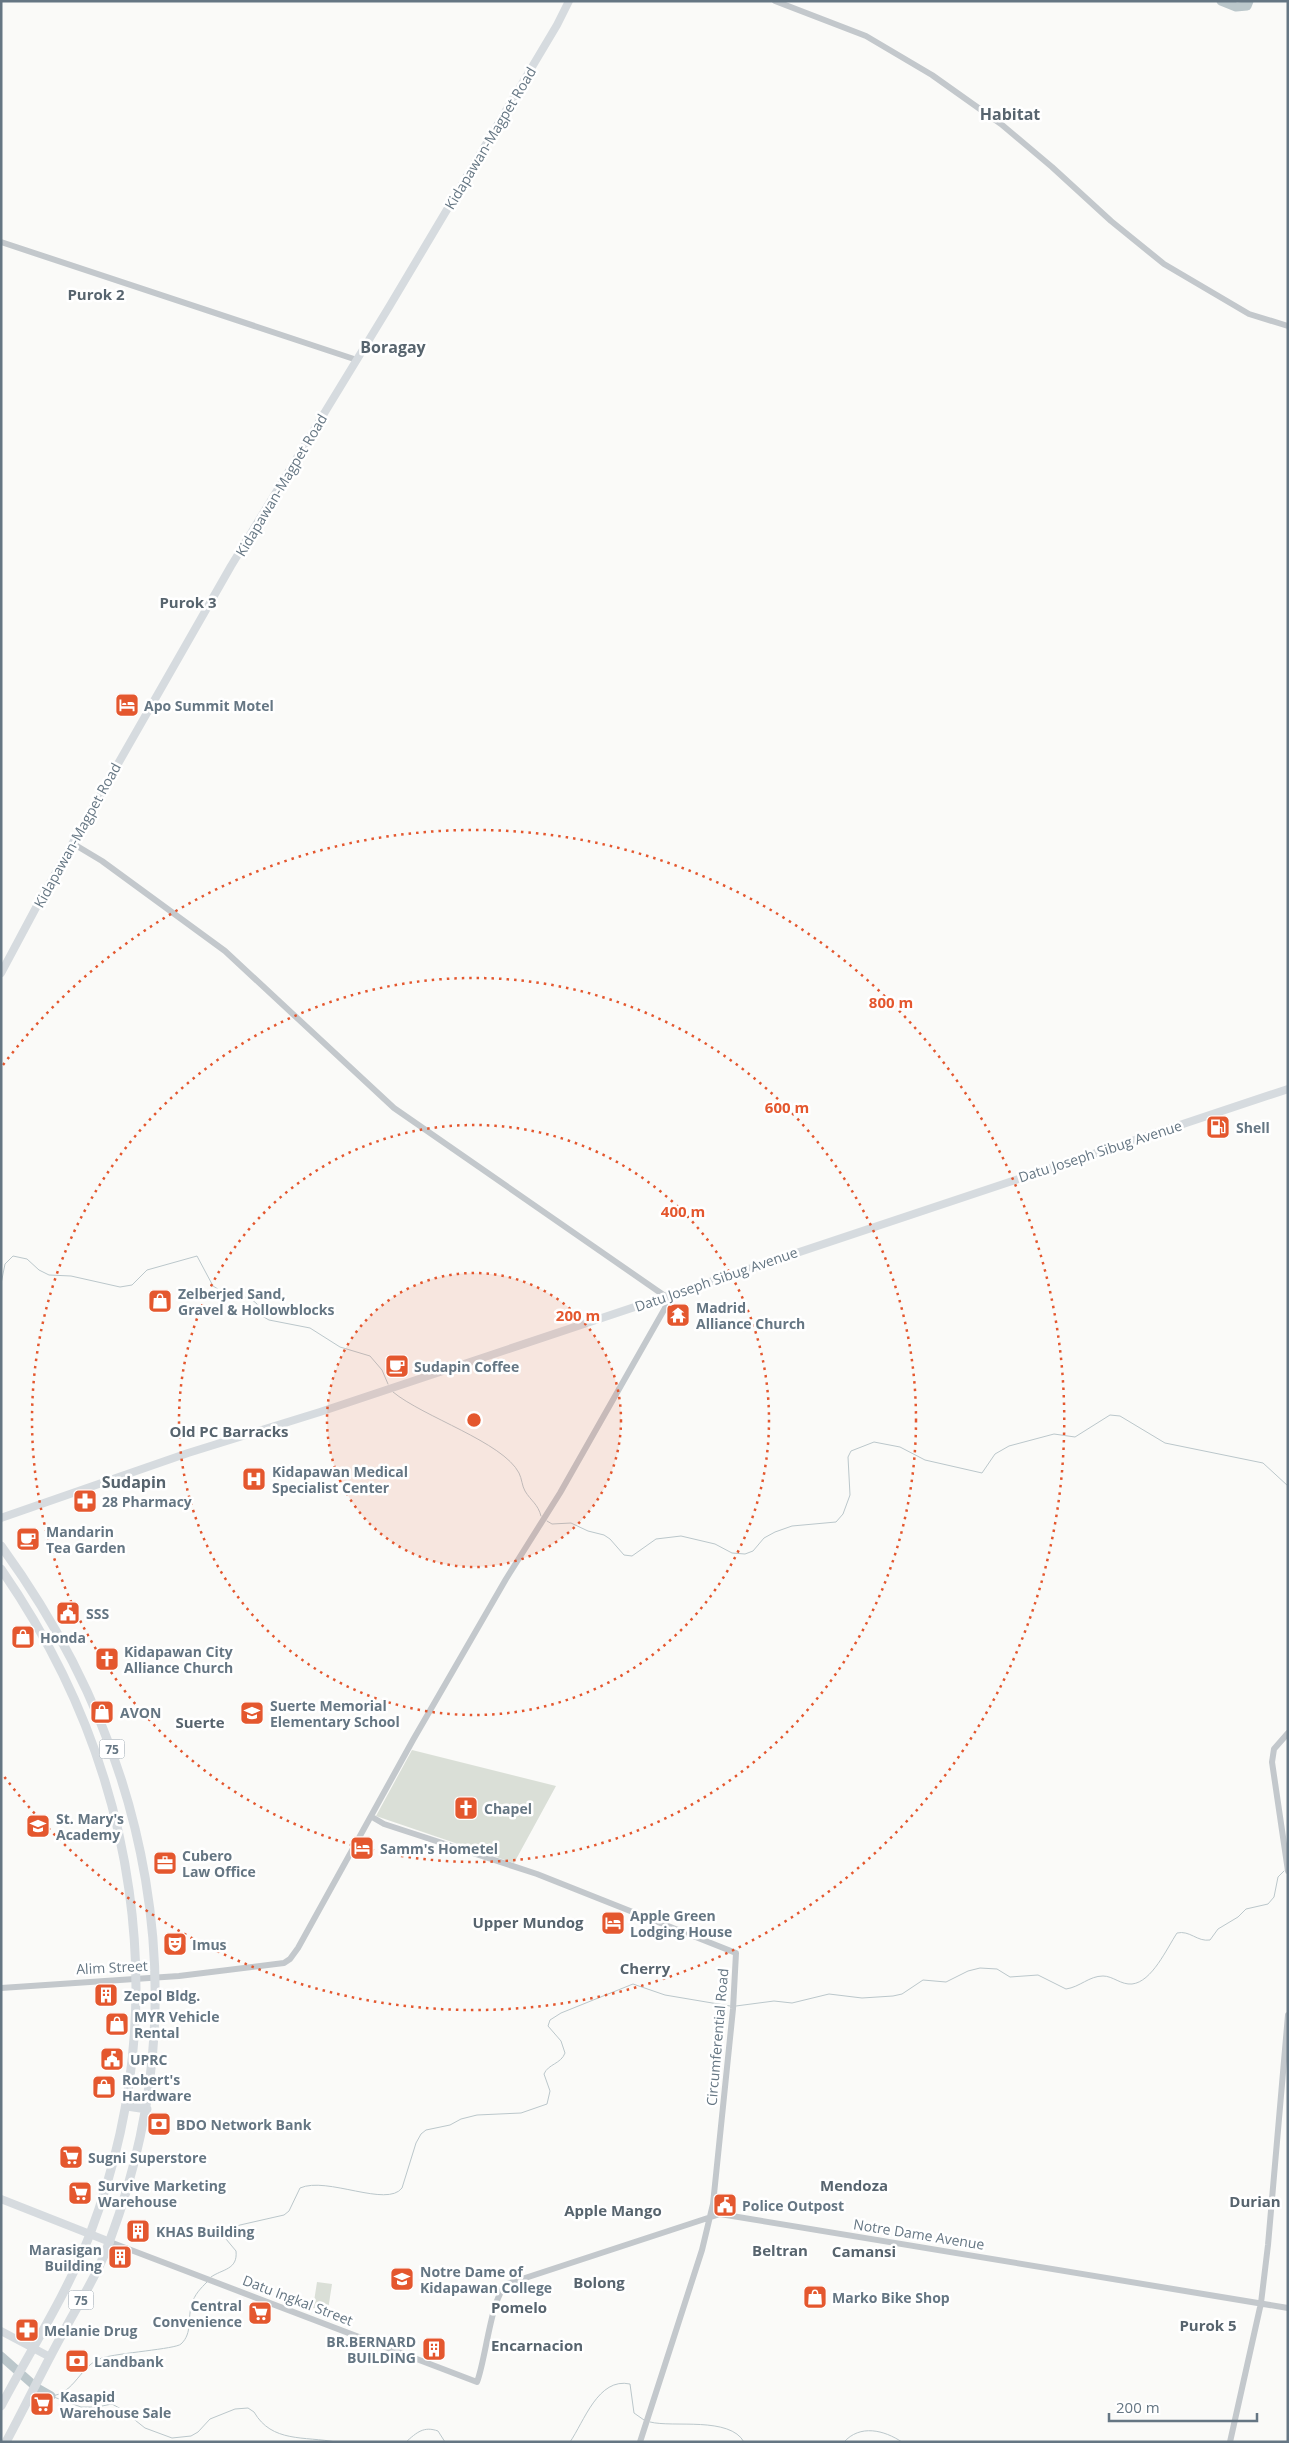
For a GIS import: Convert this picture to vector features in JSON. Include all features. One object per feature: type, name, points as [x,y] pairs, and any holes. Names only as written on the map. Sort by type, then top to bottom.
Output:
[{"type":"highway","name":"75","points":[[1,1546],[62,1637],[89,1693],[124,1784],[140,1846],[150,1911],[154,1977],[152,2061],[146,2109],[133,2167],[110,2242],[6,2442]]},
{"type":"highway","name":"75","points":[[1,1569],[48,1643],[96,1754],[117,1824],[127,1867],[133,1914],[136,1978],[126,2106],[113,2161],[90,2234],[71,2274],[1,2406]]},
{"type":"highway","points":[[126,2106],[146,2109]]},
{"type":"main road","name":"Kidapawan-Magpet Road","points":[[1,973],[72,844],[231,566],[357,360],[547,42],[569,1]]},
{"type":"main road","name":"Datu Joseph Sibug Avenue","points":[[1,1518],[188,1453],[312,1415],[1288,1089]]},
{"type":"main road","points":[[1,2199],[110,2242]]},
{"type":"main road","points":[[1,2331],[50,2357]]},
{"type":"street","points":[[775,1],[866,36],[932,75],[1001,124],[1140,246],[1164,264],[1248,314],[1288,326]]},
{"type":"street","points":[[1,242],[357,360]]},
{"type":"street","points":[[72,844],[102,861],[225,951],[394,1108],[669,1295],[560,1493],[506,1580],[413,1740],[372,1817]]},
{"type":"street","points":[[1288,1733],[1274,1749],[1272,1762],[1288,1871]]},
{"type":"street","name":"Alim Street","points":[[1,1988],[218,1972],[284,1963],[290,1959],[298,1948],[372,1817]]},
{"type":"street","name":"Circumferential Road","points":[[372,1817],[384,1824],[558,1882],[736,1953],[720,2151],[711,2216],[656,2398],[640,2442]]},
{"type":"street","points":[[1230,2442],[1261,2303],[1269,2237],[1288,2015]]},
{"type":"street","name":"Notre Dame Avenue","points":[[477,2382],[484,2360],[498,2294],[507,2284],[711,2216],[726,2215],[795,2228],[1288,2308]]},
{"type":"street","name":"Datu Ingkal Street","points":[[110,2242],[477,2382]]},
{"type":"shaded area","points":[[412,1750],[556,1786],[514,1863],[376,1816]]},
{"type":"shaded area","points":[[317,2282],[332,2284],[328,2310],[313,2308]]},
{"type":"waterway","points":[[1221,1],[1236,7],[1247,6],[1249,1]]},
{"type":"waterway","points":[[1,1284],[5,1264],[13,1256],[27,1259],[39,1270],[49,1275],[71,1276],[120,1287],[132,1285],[147,1270],[197,1256],[213,1286],[226,1294],[250,1298],[257,1304],[262,1316],[269,1320],[310,1328],[340,1347],[370,1356],[382,1370],[388,1384]]},
{"type":"waterway","points":[[393,1392],[423,1411],[480,1440],[497,1451],[519,1473],[525,1491],[536,1505],[541,1516]]},
{"type":"waterway","points":[[547,1521],[552,1524],[571,1523],[588,1531],[604,1535],[624,1555],[632,1556],[656,1539],[681,1536],[715,1544],[732,1553],[745,1554],[753,1551],[764,1538],[792,1526],[836,1522],[843,1514],[850,1495],[848,1457],[851,1451],[874,1442],[900,1447],[925,1460],[982,1473],[995,1454],[1009,1446],[1054,1434],[1075,1437],[1110,1415],[1120,1416],[1165,1443],[1263,1463],[1288,1486]]},
{"type":"waterway","points":[[736,2006],[774,2001],[792,2003],[829,1994],[862,1998],[893,1996],[902,1994],[923,1980],[946,1982],[968,1971],[980,1968],[997,1969],[1010,1977],[1038,1975],[1066,1989],[1098,1976],[1110,1977],[1132,1984],[1139,1982],[1152,1971],[1177,1933],[1186,1933],[1201,1939],[1210,1940],[1218,1929],[1238,1917],[1246,1909],[1268,1904],[1274,1897],[1278,1877],[1284,1871]]},
{"type":"waterway","points":[[211,2277],[232,2265],[236,2257],[236,2251],[226,2239],[229,2230],[240,2225],[284,2215],[289,2211],[300,2188],[312,2185],[370,2194],[384,2195],[394,2193],[402,2188],[416,2143],[421,2134],[426,2130],[450,2125],[461,2119],[477,2115],[521,2113],[547,2104],[550,2091],[544,2074],[548,2068],[561,2060],[565,2053],[561,2041],[548,2026],[550,2020],[561,2013],[633,1984],[665,1995],[730,2006]]},
{"type":"waterway","points":[[51,2396],[66,2390],[88,2367],[102,2358],[169,2348],[181,2344],[187,2335],[193,2301],[207,2282]]},
{"type":"waterway","points":[[1,2356],[37,2388],[51,2396]]},
{"type":"waterway","points":[[570,2442],[593,2403],[609,2387],[619,2384],[630,2384],[634,2413],[644,2420]]},
{"type":"waterway","points":[[51,2396],[81,2407],[97,2407],[112,2404],[145,2428],[172,2438],[191,2436],[198,2432],[210,2419],[235,2409],[248,2408],[254,2412],[261,2422],[279,2434],[336,2442]]},
{"type":"waterway","points":[[650,2422],[714,2426],[737,2434],[744,2442]]},
{"type":"waterway","points":[[406,2442],[417,2433],[429,2429],[438,2431],[445,2442]]},
{"type":"waterway","points":[[844,2442],[850,2436],[865,2431],[888,2434],[902,2442]]},
{"type":"place","name":"Apo Summit Motel","points":[[127,705]]},
{"type":"place","name":"Shell","points":[[1218,1127]]},
{"type":"place","name":"Zelberjed Sand, Gravel & Hollowblocks","points":[[160,1301]]},
{"type":"place","name":"Madrid Alliance Church","points":[[678,1315]]},
{"type":"place","name":"Sudapin Coffee","points":[[397,1366]]},
{"type":"place","name":"Kidapawan Medical Specialist Center","points":[[254,1479]]},
{"type":"place","name":"28 Pharmacy","points":[[85,1501]]},
{"type":"place","name":"Mandarin Tea Garden","points":[[28,1539]]},
{"type":"place","name":"SSS","points":[[68,1613]]},
{"type":"place","name":"Honda","points":[[23,1637]]},
{"type":"place","name":"Kidapawan City Alliance Church","points":[[107,1659]]},
{"type":"place","name":"AVON","points":[[102,1712]]},
{"type":"place","name":"Suerte Memorial Elementary School","points":[[252,1713]]},
{"type":"place","name":"Chapel","points":[[466,1808]]},
{"type":"place","name":"St. Mary's Academy","points":[[38,1826]]},
{"type":"place","name":"Samm's Hometel","points":[[362,1848]]},
{"type":"place","name":"Cubero Law Office","points":[[165,1863]]},
{"type":"place","name":"Apple Green Lodging House","points":[[613,1923]]},
{"type":"place","name":"Imus","points":[[175,1944]]},
{"type":"place","name":"Zepol Bldg.","points":[[106,1995]]},
{"type":"place","name":"MYR Vehicle Rental","points":[[117,2024]]},
{"type":"place","name":"UPRC","points":[[112,2059]]},
{"type":"place","name":"Robert's Hardware","points":[[104,2087]]},
{"type":"place","name":"BDO Network Bank","points":[[159,2124]]},
{"type":"place","name":"Sugni Superstore","points":[[71,2157]]},
{"type":"place","name":"Survive Marketing Warehouse","points":[[80,2193]]},
{"type":"place","name":"Police Outpost","points":[[725,2205]]},
{"type":"place","name":"KHAS Building","points":[[138,2231]]},
{"type":"place","name":"Marasigan Building","points":[[120,2257]]},
{"type":"place","name":"Notre Dame of Kidapawan College","points":[[402,2279]]},
{"type":"place","name":"Marko Bike Shop","points":[[815,2297]]},
{"type":"place","name":"Central Convenience","points":[[260,2313]]},
{"type":"place","name":"Melanie Drug","points":[[27,2330]]},
{"type":"place","name":"BR.BERNARD BUILDING","points":[[434,2349]]},
{"type":"place","name":"Landbank","points":[[77,2361]]},
{"type":"place","name":"Kasapid Warehouse Sale","points":[[42,2404]]},
{"type":"district","name":"Habitat","points":[[1010,114]]},
{"type":"district","name":"Purok 2","points":[[96,294]]},
{"type":"district","name":"Boragay","points":[[393,347]]},
{"type":"district","name":"Purok 3","points":[[188,602]]},
{"type":"district","name":"Old PC Barracks","points":[[229,1431]]},
{"type":"district","name":"Sudapin","points":[[134,1482]]},
{"type":"district","name":"Suerte","points":[[200,1722]]},
{"type":"district","name":"Upper Mundog","points":[[528,1922]]},
{"type":"district","name":"Cherry","points":[[645,1968]]},
{"type":"district","name":"Mendoza","points":[[854,2185]]},
{"type":"district","name":"Durian","points":[[1255,2201]]},
{"type":"district","name":"Apple Mango","points":[[613,2210]]},
{"type":"district","name":"Beltran","points":[[780,2250]]},
{"type":"district","name":"Camansi","points":[[864,2251]]},
{"type":"district","name":"Bolong","points":[[599,2282]]},
{"type":"district","name":"Pomelo","points":[[519,2307]]},
{"type":"district","name":"Purok 5","points":[[1208,2325]]},
{"type":"district","name":"Encarnacion","points":[[537,2345]]}]
